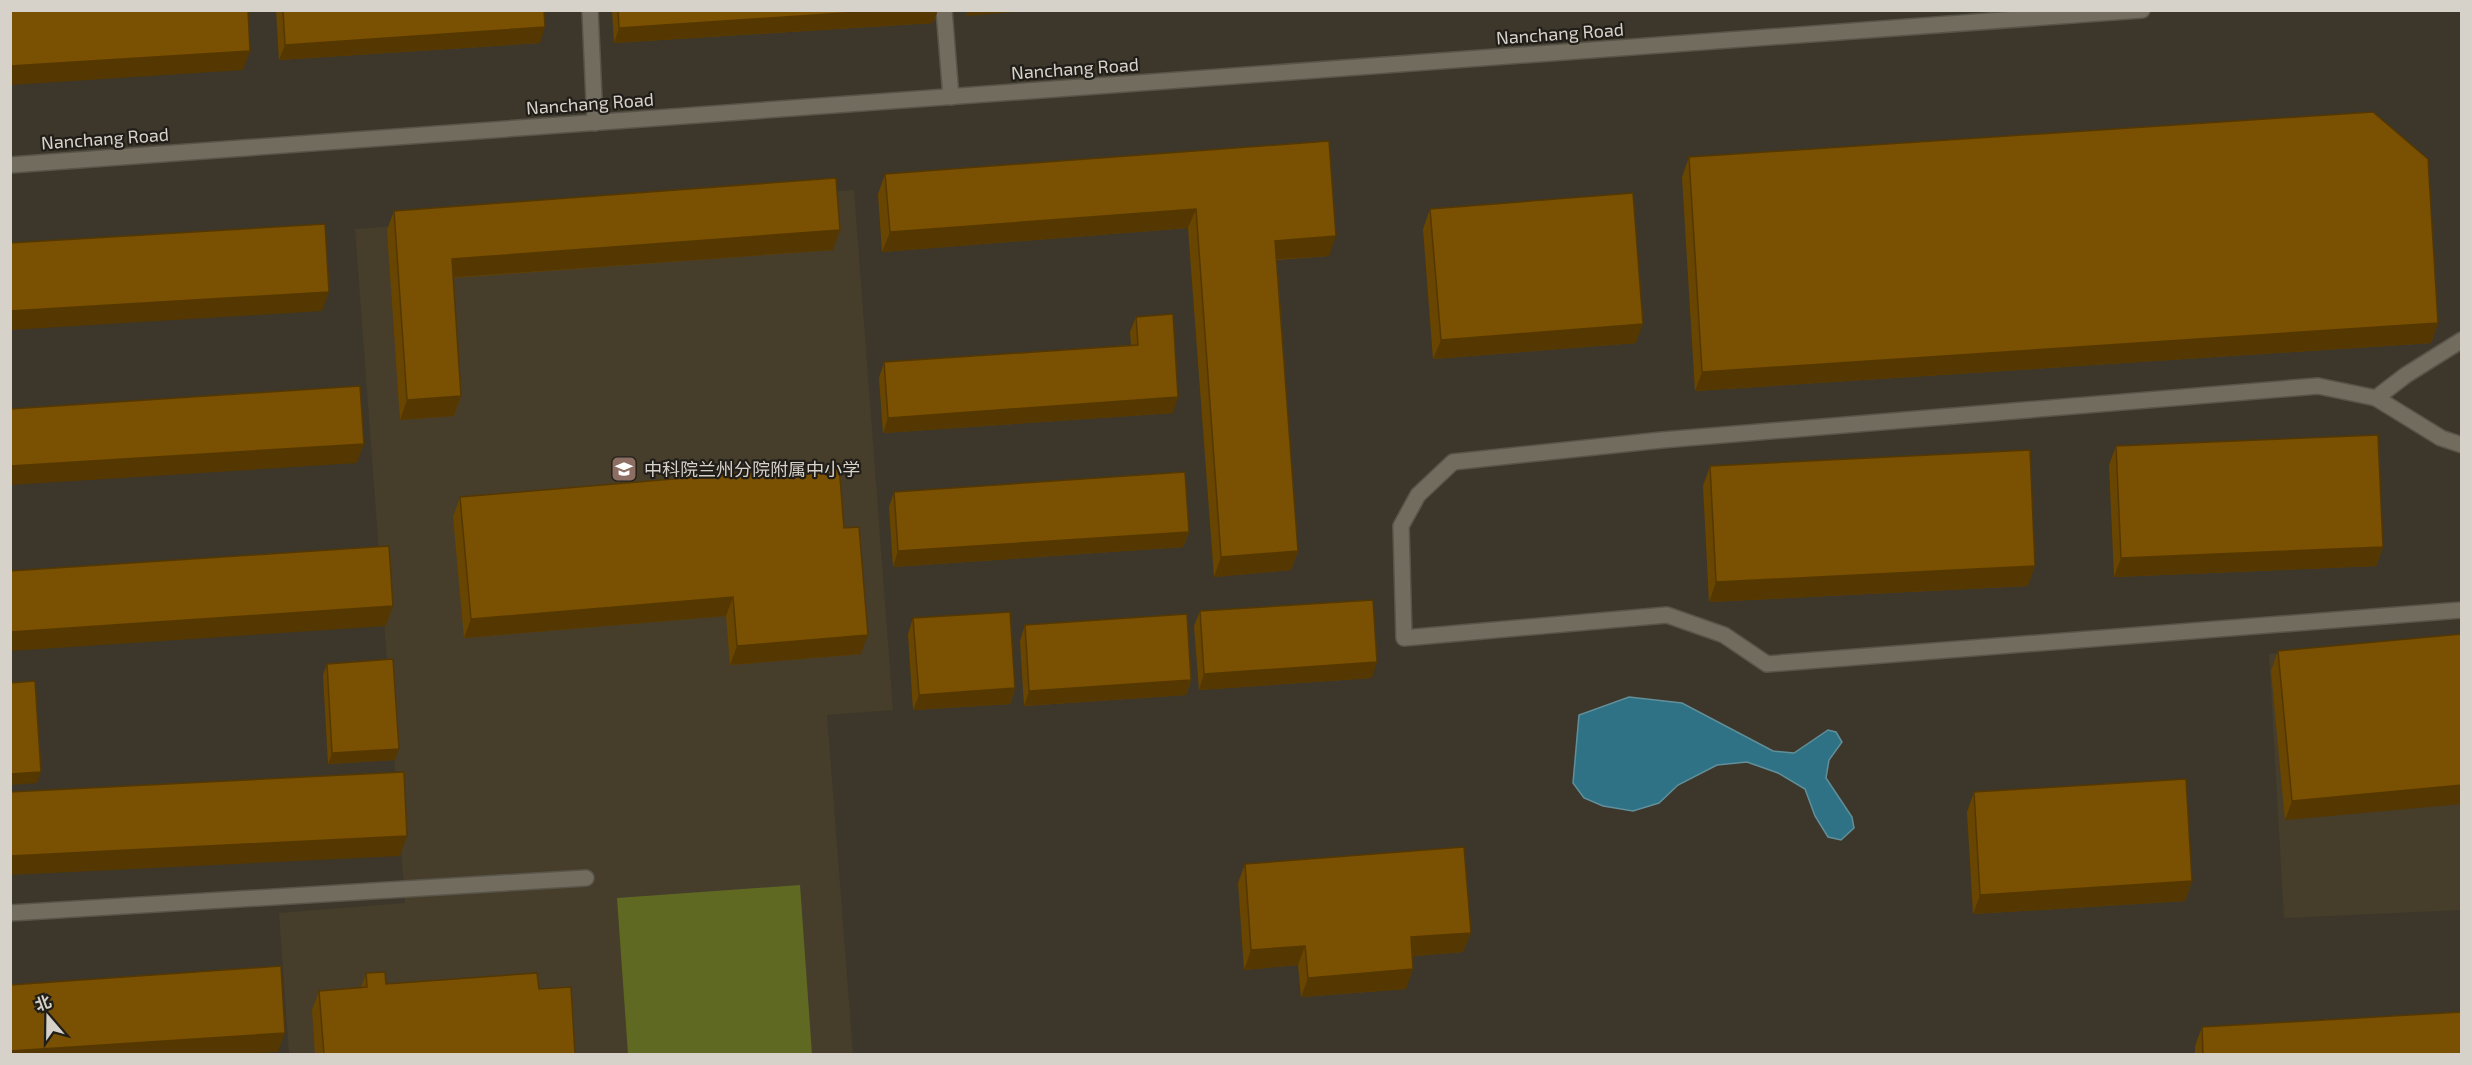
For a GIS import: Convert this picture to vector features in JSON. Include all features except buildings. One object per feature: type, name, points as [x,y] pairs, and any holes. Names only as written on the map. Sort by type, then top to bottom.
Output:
[{"type":"main road","points":[[590,10],[595,123]]},
{"type":"main road","points":[[944,10],[951,97]]},
{"type":"main road","name":"Nanchang Road","points":[[10,165],[2142,10]]},
{"type":"main road","points":[[2376,398],[2406,375],[2462,340]]},
{"type":"main road","points":[[2462,445],[2441,438],[2376,398],[2318,386],[1674,439],[1453,462],[1418,495],[1401,526],[1404,638],[1667,615],[1724,635],[1767,664],[2462,610]]},
{"type":"main road","points":[[10,913],[586,878]]},
{"type":"shaded area","name":"中科院兰州分院附属中小学","points":[[854,190],[893,710],[827,715],[853,1054],[289,1054],[279,913],[405,903],[355,229]]},
{"type":"shaded area","points":[[2461,635],[2461,910],[2284,918],[2269,654]]},
{"type":"green space","points":[[800,885],[812,1054],[628,1054],[617,898]]},
{"type":"water","points":[[1629,697],[1682,703],[1773,751],[1794,753],[1828,730],[1836,732],[1842,742],[1829,760],[1826,778],[1852,817],[1854,828],[1841,840],[1828,837],[1815,816],[1805,789],[1778,773],[1747,762],[1717,765],[1678,785],[1659,803],[1633,811],[1603,806],[1584,798],[1573,783],[1579,715]]},
{"type":"place","name":"中科院兰州分院附属中小学","points":[[624,469]]}]
